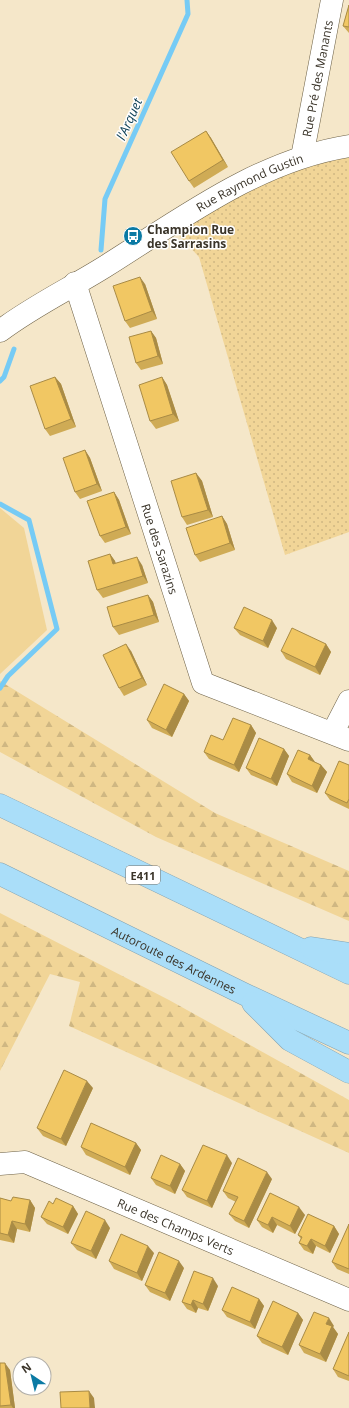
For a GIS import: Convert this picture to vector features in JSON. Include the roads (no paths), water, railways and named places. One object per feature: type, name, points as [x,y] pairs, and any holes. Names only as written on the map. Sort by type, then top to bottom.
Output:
[{"type":"highway","name":"E411","points":[[0,805],[349,974]]},
{"type":"highway","name":"Autoroute des Ardennes","points":[[0,874],[244,994],[349,1043]]},
{"type":"highway","points":[[287,944],[349,954]]},
{"type":"highway","points":[[244,994],[290,1040],[349,1072]]},
{"type":"street","name":"Rue Pré des Manants","points":[[302,158],[332,0]]},
{"type":"street","name":"Rue Raymond Gustin","points":[[0,331],[75,283],[226,193],[264,173],[302,158],[349,146]]},
{"type":"street","name":"Rue des Sarazins","points":[[75,283],[203,683],[341,736],[349,700]]},
{"type":"street","name":"Rue des Champs Verts","points":[[0,1164],[25,1162],[349,1300]]},
{"type":"waterway","name":"l'Arquet","points":[[101,250],[105,199],[188,14],[187,0]]},
{"type":"waterway","points":[[0,381],[4,377],[14,349]]},
{"type":"waterway","points":[[0,504],[29,520],[57,629],[8,676],[0,688]]},
{"type":"place","name":"Champion Rue des Sarrasins","points":[[133,236]]}]
